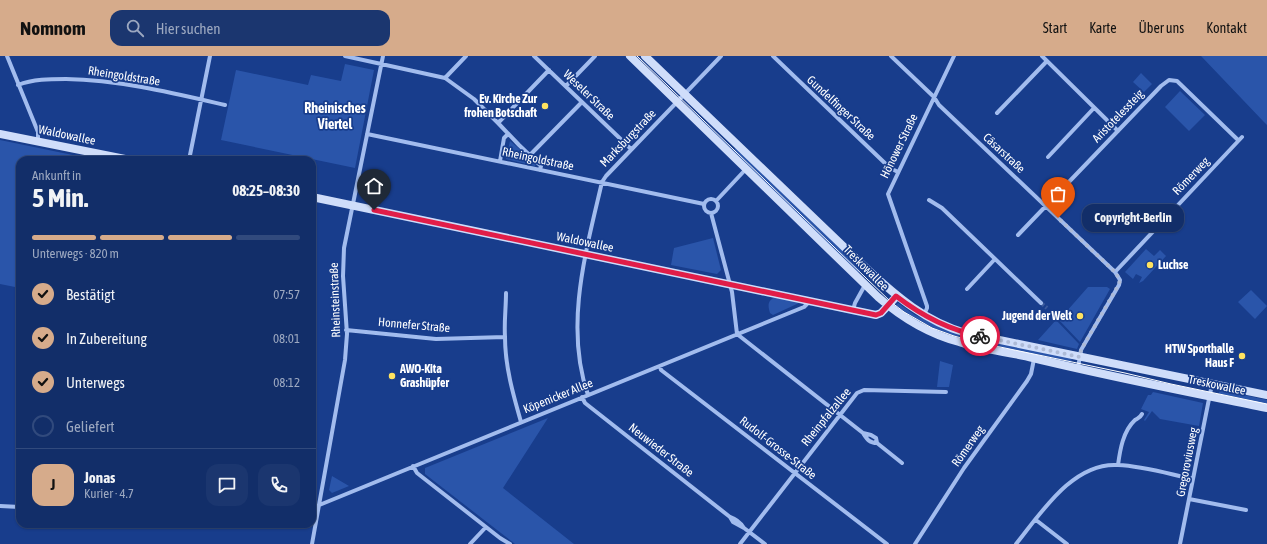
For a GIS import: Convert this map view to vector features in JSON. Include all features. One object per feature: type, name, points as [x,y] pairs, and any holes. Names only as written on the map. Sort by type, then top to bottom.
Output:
[{"type":"main road","name":"Treskowallee","points":[[630,56],[888,306],[922,327],[946,338],[975,346],[1267,408]]},
{"type":"main road","name":"Treskowallee","points":[[645,56],[896,296],[924,315],[945,326],[962,332],[1267,395]]},
{"type":"main road","name":"Waldowallee","points":[[0,134],[111,156]]},
{"type":"main road","name":"Waldowallee","points":[[316,199],[876,315],[881,313],[896,296]]},
{"type":"street","points":[[7,56],[38,132],[38,141]]},
{"type":"street","points":[[190,156],[210,56]]},
{"type":"street","points":[[345,56],[445,78],[474,99],[498,122],[508,134],[541,166],[540,170]]},
{"type":"street","name":"Rheinsteinstraße","points":[[316,522],[343,374],[346,330],[343,276],[344,248],[383,56]]},
{"type":"street","points":[[445,78],[466,56]]},
{"type":"street","name":"Weseler Straße","points":[[534,56],[631,149]]},
{"type":"street","points":[[566,86],[595,56]]},
{"type":"street","name":"Marksburgstraße","points":[[588,395],[579,358],[577,325],[579,292],[602,182],[631,149],[721,56]]},
{"type":"street","name":"Gundelfinger Straße","points":[[773,56],[890,168],[898,172]]},
{"type":"street","name":"Cäsarstraße","points":[[891,56],[934,97],[939,105],[1115,272]]},
{"type":"street","name":"Hönower Straße","points":[[924,315],[928,308],[888,196],[895,178],[954,56]]},
{"type":"street","points":[[1042,56],[1118,131]]},
{"type":"street","points":[[997,113],[1047,61]]},
{"type":"street","points":[[498,122],[549,70]]},
{"type":"street","name":"Rheingoldstraße","points":[[18,85],[52,79],[90,80],[128,85],[225,105]]},
{"type":"street","name":"Aristotelessteig","points":[[1018,235],[1165,82],[1169,80],[1177,81],[1240,139]]},
{"type":"street","points":[[530,155],[582,102]]},
{"type":"street","points":[[1048,156],[1094,108]]},
{"type":"street","name":"Rheingoldstraße","points":[[367,134],[704,204]]},
{"type":"street","points":[[500,161],[504,138],[508,134]]},
{"type":"street","name":"Römerweg","points":[[1115,272],[1240,139]]},
{"type":"street","points":[[716,201],[746,168]]},
{"type":"street","points":[[712,213],[705,210],[704,204],[708,199],[713,199],[716,201]]},
{"type":"street","points":[[929,200],[942,208],[1041,303]]},
{"type":"street","points":[[712,213],[718,208],[716,201]]},
{"type":"street","points":[[712,213],[732,292],[737,334],[863,433],[871,434],[876,438],[877,443],[902,463]]},
{"type":"street","points":[[967,289],[996,260]]},
{"type":"street","points":[[1078,369],[1084,346],[1119,284],[1120,280],[1115,272]]},
{"type":"street","points":[[853,310],[855,303],[866,284]]},
{"type":"street","points":[[506,293],[504,337],[510,382],[521,422]]},
{"type":"street","name":"Köpenicker Allee","points":[[316,506],[805,306],[808,300]]},
{"type":"street","name":"Honnefer Straße","points":[[346,330],[436,339],[504,337]]},
{"type":"street","name":"Römerweg","points":[[915,544],[966,466],[1027,381],[1031,374],[1034,359]]},
{"type":"street","name":"Rudolf-Grosse-Straße","points":[[660,366],[661,370],[887,544]]},
{"type":"street","name":"Gregoroviusweg","points":[[1180,544],[1212,384]]},
{"type":"street","name":"Rheinpfalzallee","points":[[740,544],[857,393],[860,391],[946,392]]},
{"type":"street","name":"Neuwieder Straße","points":[[582,397],[585,403],[730,517],[733,522],[744,528],[765,544]]},
{"type":"street","points":[[1118,464],[1121,446],[1127,432],[1135,420],[1140,418],[1142,414]]},
{"type":"street","points":[[1016,544],[1057,496],[1080,474],[1094,468],[1104,465],[1118,464],[1193,479]]},
{"type":"street","points":[[413,466],[416,473],[500,538],[510,544]]},
{"type":"street","points":[[1189,499],[1246,510]]},
{"type":"street","points":[[0,506],[16,507]]},
{"type":"street","points":[[1036,520],[1067,544]]},
{"type":"street","points":[[470,544],[486,527]]},
{"type":"street","name":"Rheinsteinstraße","points":[[312,544],[315,528]]},
{"type":"shaded area","points":[[1201,56],[1267,56],[1267,125],[1263,121]]},
{"type":"shaded area","points":[[345,64],[374,70],[355,168],[316,160],[316,156],[298,156],[221,140],[236,70],[308,85],[311,75],[341,81]]},
{"type":"shaded area","points":[[1141,73],[1152,84],[1144,92],[1133,82]]},
{"type":"shaded area","points":[[1180,91],[1205,115],[1189,131],[1165,107]]},
{"type":"shaded area","points":[[690,108],[734,150],[736,148],[862,269],[858,273],[689,109]]},
{"type":"shaded area","points":[[0,140],[78,156],[16,156],[16,287],[0,284]]},
{"type":"shaded area","points":[[510,141],[536,163],[535,166],[506,159]]},
{"type":"shaded area","points":[[713,238],[721,270],[717,274],[671,265],[674,248]]},
{"type":"shaded area","points":[[1146,249],[1154,256],[1160,250],[1166,256],[1143,281],[1139,283],[1142,277],[1136,274],[1133,279],[1125,272]]},
{"type":"shaded area","points":[[1088,287],[1107,287],[1110,289],[1080,342],[1059,320]]},
{"type":"shaded area","points":[[1251,290],[1267,306],[1255,319],[1238,302]]},
{"type":"shaded area","points":[[775,297],[799,303],[773,315],[770,313],[769,304]]},
{"type":"shaded area","points":[[898,303],[915,315],[944,328],[1072,358],[1071,363],[954,338],[918,322],[895,306]]},
{"type":"shaded area","points":[[1056,320],[1079,344],[1077,349],[1038,340]]},
{"type":"shaded area","points":[[940,361],[953,365],[949,387],[937,387]]},
{"type":"shaded area","points":[[1220,390],[1267,400],[1267,405],[1218,395]]},
{"type":"shaded area","points":[[1153,392],[1203,403],[1199,426],[1160,419],[1152,411],[1145,421],[1144,420],[1149,412],[1141,409],[1148,395],[1151,395]]},
{"type":"shaded area","points":[[548,418],[503,488],[574,544],[515,544],[425,474],[425,468]]},
{"type":"shaded area","points":[[332,476],[349,486],[332,493],[329,490]]},
{"type":"tunnel","points":[[1041,303],[1047,308]]},
{"type":"tram line","points":[[637,56],[891,302],[904,312],[932,328],[976,342],[1267,404]]},
{"type":"way so far","points":[[980,336],[1080,357],[1081,350],[1120,280],[1115,272],[1058,218]]},
{"type":"place","name":"Ev. Kirche Zur frohen Botschaft","points":[[545,106]]},
{"type":"place","name":"Copyright-Berlin","points":[[1058,218]]},
{"type":"place","name":"Luchse","points":[[1150,265]]},
{"type":"place","name":"Jugend der Welt","points":[[1080,316]]},
{"type":"place","name":"HTW Sporthalle Haus F","points":[[1242,356]]},
{"type":"place","name":"AWO-Kita Grashüpfer","points":[[392,376]]},
{"type":"district","name":"Rheinisches Viertel","points":[[335,116]]},
{"type":"route","points":[[374,210],[876,315],[881,313],[896,296],[924,315],[945,326],[958,331],[980,336]]}]
